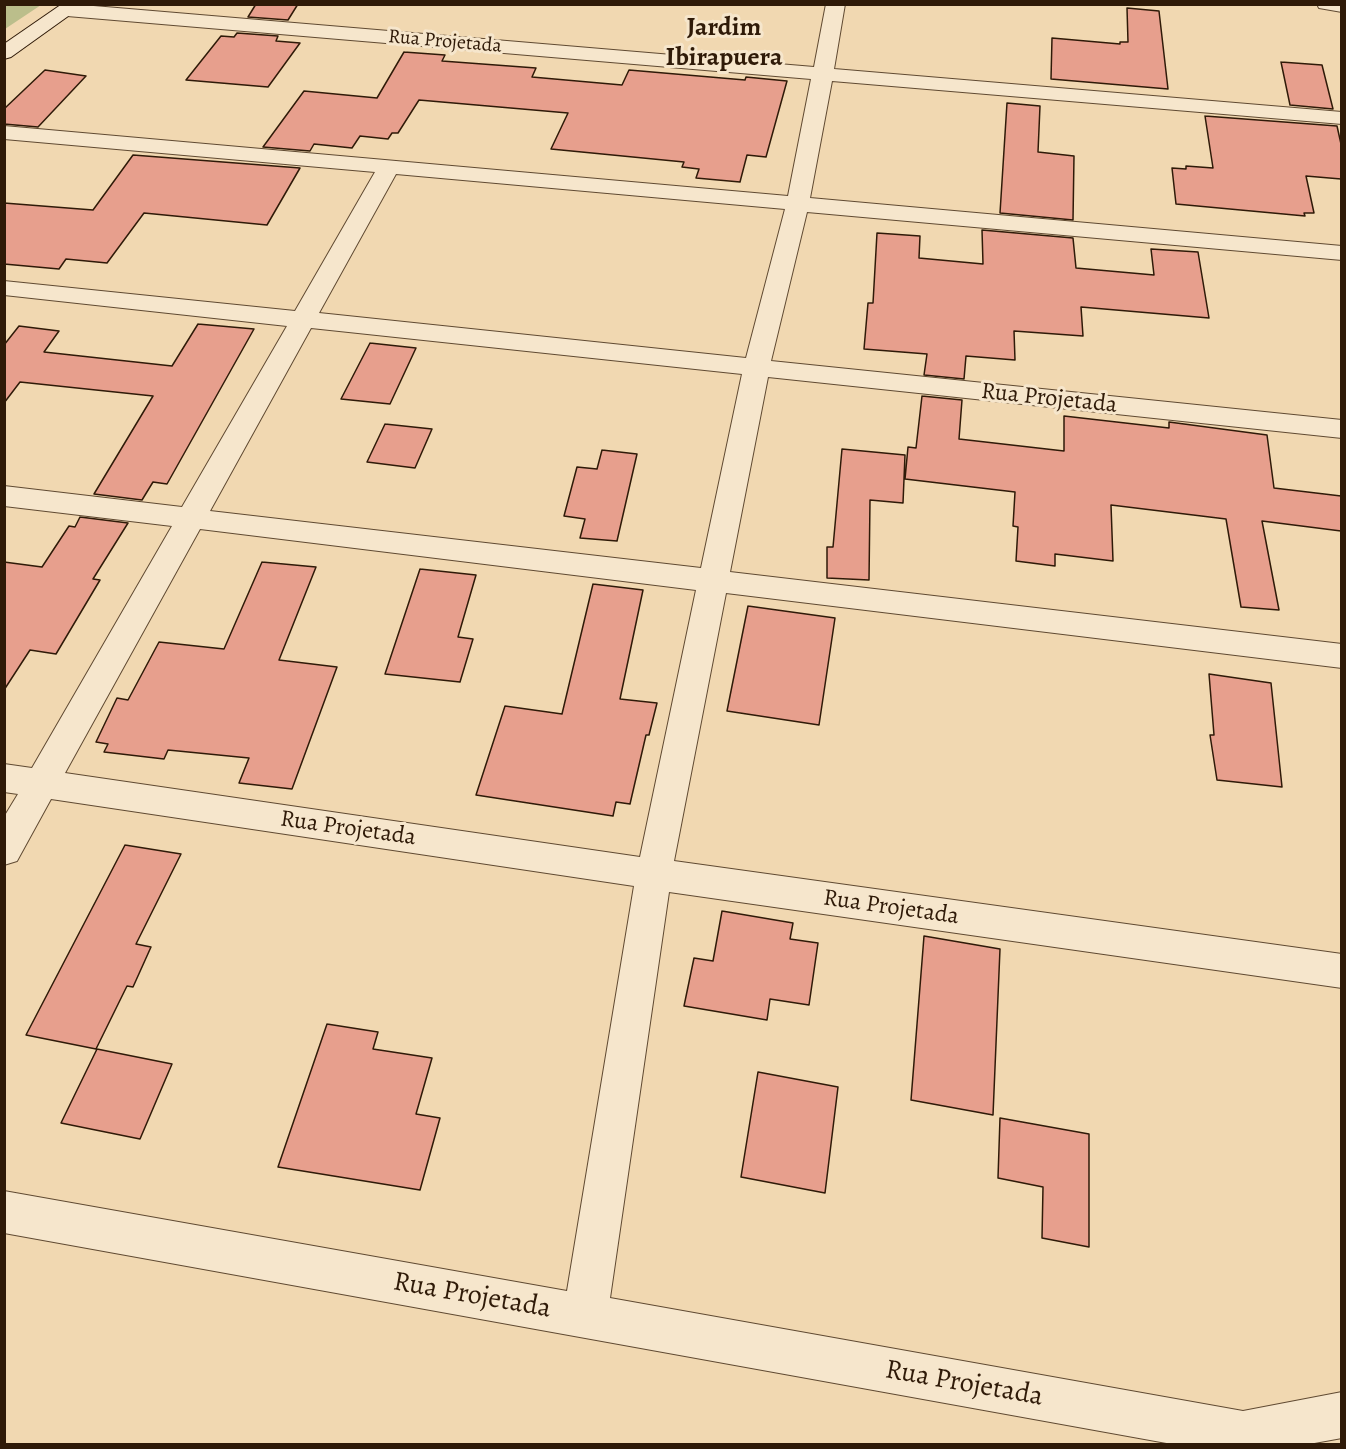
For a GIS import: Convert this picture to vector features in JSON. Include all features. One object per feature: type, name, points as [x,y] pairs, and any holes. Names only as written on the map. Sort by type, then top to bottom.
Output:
[{"type":"street","name":"Rua Projetada","points":[[585,1316],[654,874],[756,369],[798,203],[836,4]]},
{"type":"street","points":[[1326,4],[1341,6]]},
{"type":"street","name":"Rua Projetada","points":[[71,7],[822,75],[1341,118]]},
{"type":"street","points":[[4,53],[71,7]]},
{"type":"street","points":[[4,132],[1341,253]]},
{"type":"street","points":[[4,850],[389,167]]},
{"type":"street","name":"Rua Projetada","points":[[4,288],[1341,429]]},
{"type":"street","points":[[4,496],[1341,656]]},
{"type":"street","name":"Rua Projetada","points":[[4,778],[654,874],[1341,971]]},
{"type":"street","name":"Rua Projetada","points":[[4,1212],[1244,1434],[1341,1415]]},
{"type":"green space","points":[[5,4],[41,4],[41,5],[5,29]]},
{"type":"building","points":[[256,4],[298,4],[288,20],[248,17]]},
{"type":"building","points":[[1127,8],[1159,11],[1168,89],[1051,79],[1052,38],[1120,44],[1120,42],[1128,42]]},
{"type":"building","points":[[237,33],[278,36],[276,41],[300,43],[268,87],[186,80],[221,36],[234,37]]},
{"type":"building","points":[[404,52],[445,55],[442,61],[536,68],[532,77],[622,85],[629,70],[745,80],[746,77],[787,81],[766,157],[747,155],[740,182],[696,178],[699,169],[682,167],[684,162],[551,149],[568,113],[419,100],[398,133],[392,133],[388,139],[360,136],[352,148],[314,144],[310,151],[263,147],[304,91],[377,98]]},
{"type":"building","points":[[1281,62],[1322,65],[1333,109],[1290,105]]},
{"type":"building","points":[[45,70],[86,76],[38,127],[4,124],[4,109]]},
{"type":"building","points":[[1007,103],[1040,106],[1038,152],[1074,156],[1073,220],[1000,213]]},
{"type":"building","points":[[1205,116],[1337,126],[1341,144],[1341,179],[1306,176],[1314,213],[1304,213],[1305,216],[1176,204],[1172,168],[1186,169],[1186,166],[1213,168]]},
{"type":"building","points":[[133,155],[300,168],[267,225],[144,213],[107,263],[66,259],[59,269],[4,264],[4,203],[93,210]]},
{"type":"building","points":[[982,230],[1073,238],[1076,268],[1154,275],[1151,249],[1198,252],[1209,318],[1081,307],[1083,336],[1014,331],[1015,360],[966,356],[964,379],[924,375],[927,354],[864,349],[868,303],[873,303],[877,233],[920,236],[919,258],[983,264]]},
{"type":"building","points":[[198,324],[254,329],[167,484],[153,482],[142,500],[94,494],[153,396],[20,382],[4,403],[4,345],[19,326],[59,331],[44,352],[172,366]]},
{"type":"building","points":[[370,343],[416,348],[390,404],[341,399]]},
{"type":"building","points":[[922,396],[962,400],[959,439],[1064,451],[1064,416],[1169,428],[1169,422],[1267,435],[1274,488],[1341,496],[1341,531],[1262,521],[1279,610],[1241,607],[1226,519],[1111,505],[1113,561],[1055,554],[1055,566],[1016,561],[1018,527],[1013,526],[1015,492],[905,479],[908,447],[916,448]]},
{"type":"building","points":[[385,424],[432,429],[415,468],[367,462]]},
{"type":"building","points":[[842,449],[905,455],[903,503],[870,500],[869,580],[827,578],[827,547],[833,547]]},
{"type":"building","points":[[602,450],[637,454],[617,541],[580,538],[585,519],[564,516],[577,467],[597,469]]},
{"type":"building","points":[[80,517],[128,523],[93,579],[100,580],[56,654],[30,650],[4,690],[4,562],[42,567],[69,526],[75,527]]},
{"type":"building","points":[[262,562],[316,567],[279,660],[337,667],[292,789],[239,783],[249,758],[168,750],[164,759],[104,752],[108,744],[96,742],[117,698],[128,700],[159,642],[224,649]]},
{"type":"building","points":[[420,569],[476,575],[458,637],[473,639],[460,682],[385,674]]},
{"type":"building","points":[[593,584],[643,590],[620,699],[657,703],[649,735],[646,735],[630,804],[616,802],[613,816],[476,795],[505,706],[562,714]]},
{"type":"building","points":[[748,606],[835,618],[819,725],[727,711]]},
{"type":"building","points":[[1209,674],[1271,683],[1282,787],[1217,780],[1210,735],[1214,735]]},
{"type":"building","points":[[125,845],[181,854],[136,944],[151,947],[133,987],[127,986],[96,1049],[26,1035]]},
{"type":"building","points":[[722,911],[793,923],[790,939],[818,943],[809,1005],[770,999],[767,1020],[684,1006],[694,958],[713,961]]},
{"type":"building","points":[[924,936],[1000,949],[993,1115],[911,1100]]},
{"type":"building","points":[[327,1024],[378,1032],[373,1049],[432,1058],[416,1114],[440,1118],[420,1190],[278,1167]]},
{"type":"building","points":[[97,1049],[172,1064],[140,1139],[61,1123]]},
{"type":"building","points":[[758,1072],[838,1087],[825,1193],[741,1177]]},
{"type":"building","points":[[1000,1118],[1089,1134],[1089,1247],[1042,1238],[1043,1187],[998,1178]]},
{"type":"district","name":"Jardim Ibirapuera","points":[[724,44]]}]
